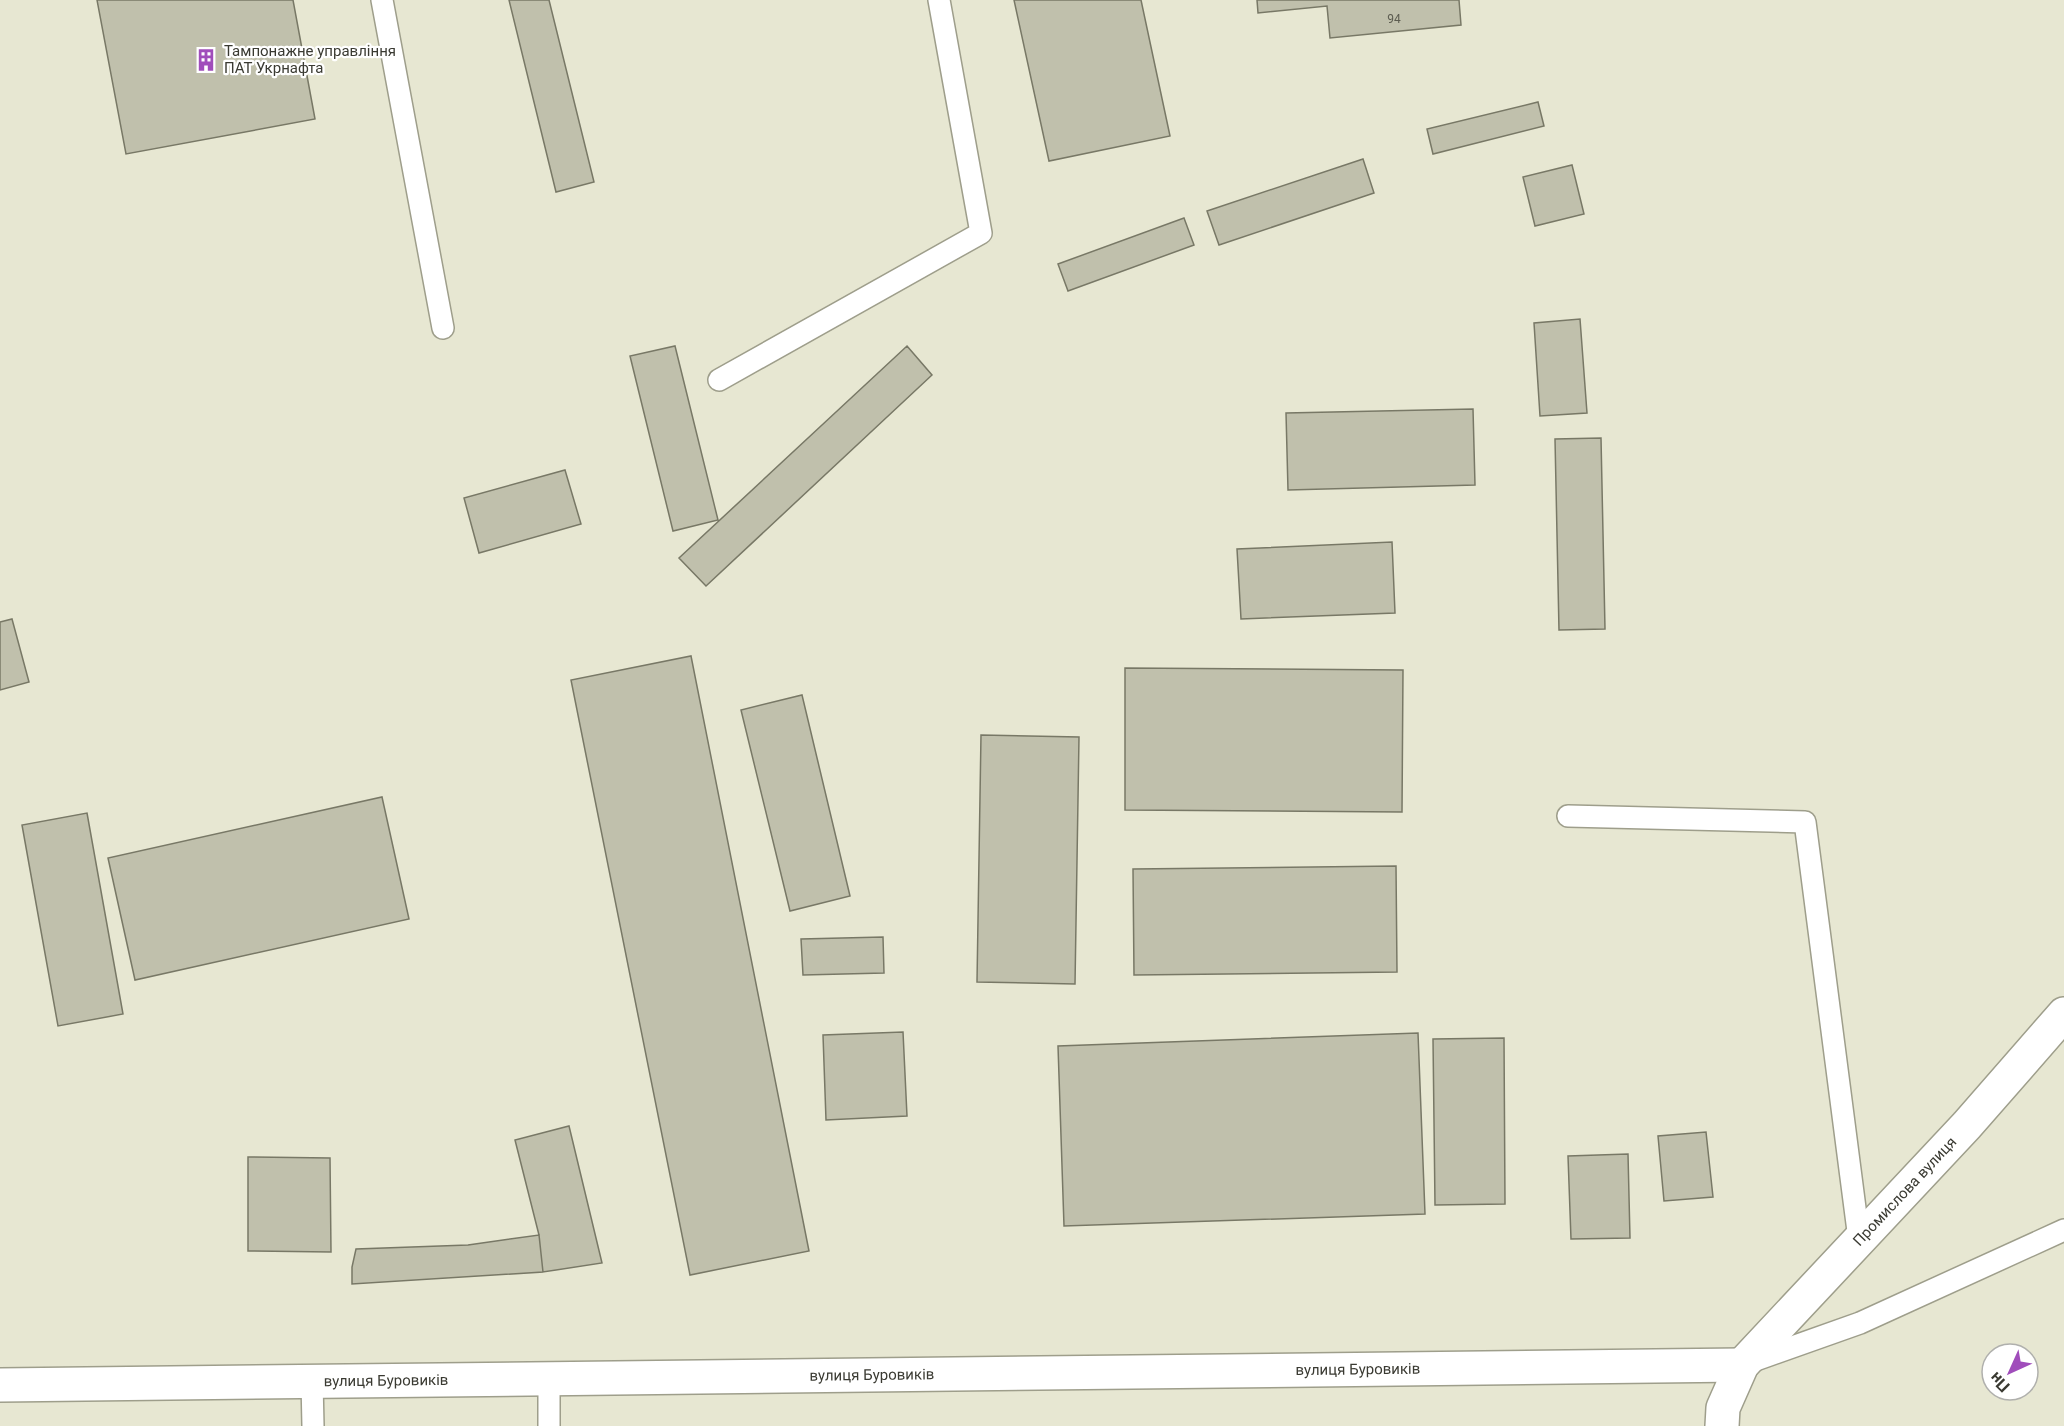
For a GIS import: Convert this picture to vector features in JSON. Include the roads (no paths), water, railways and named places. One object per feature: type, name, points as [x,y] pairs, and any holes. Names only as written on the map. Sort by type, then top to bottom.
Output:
[{"type":"street","name":"Промислова вулиця","points":[[1722,1426],[1723,1408],[1742,1365],[1967,1125],[2064,1014]]},
{"type":"street","name":"вулиця Буровиків","points":[[0,1385],[1742,1365]]},
{"type":"lane","points":[[382,0],[444,328]]},
{"type":"lane","points":[[719,380],[981,232],[939,0]]},
{"type":"lane","points":[[1568,816],[1805,822],[1859,1239]]},
{"type":"lane","points":[[1742,1365],[1860,1323],[2064,1230]]},
{"type":"lane","points":[[549,1379],[549,1426]]},
{"type":"lane","points":[[312,1381],[313,1426]]},
{"type":"place","name":"Тампонажне управління ПАТ Укрнафта","points":[[206,60]]}]
